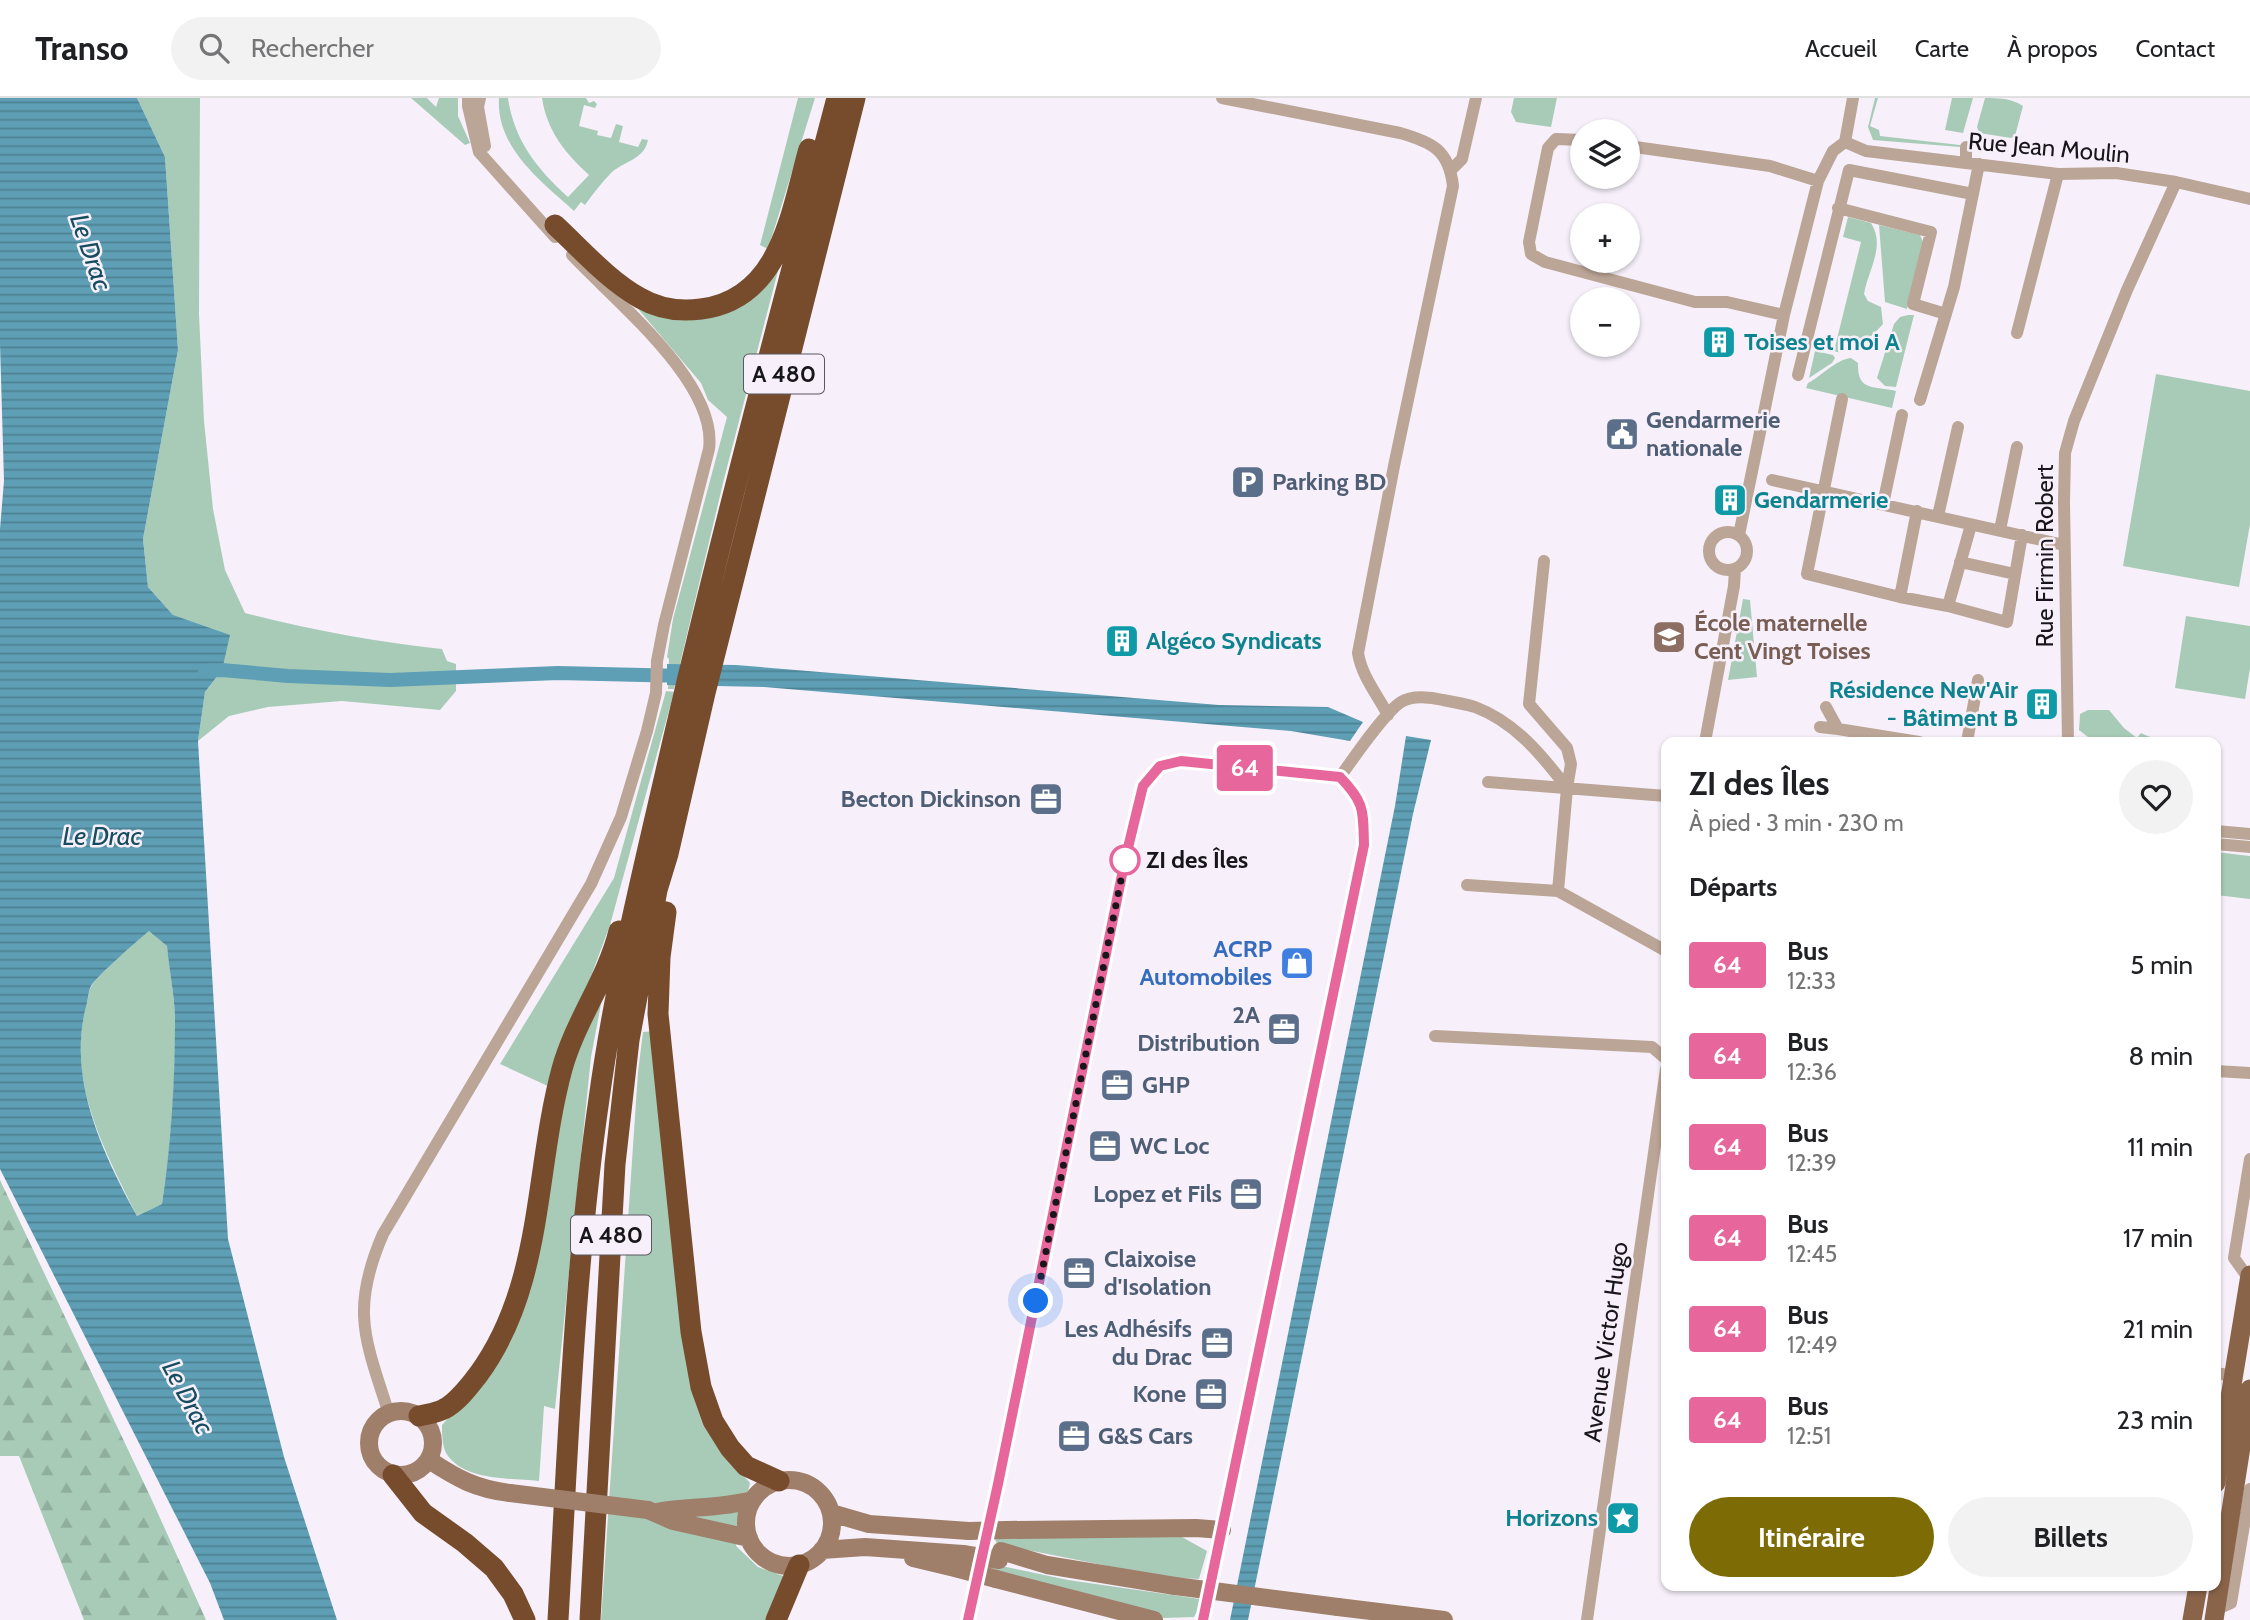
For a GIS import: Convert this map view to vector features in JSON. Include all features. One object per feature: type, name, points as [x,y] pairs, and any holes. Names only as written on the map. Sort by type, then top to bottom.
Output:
[{"type":"highway","points":[[555,225],[622,286],[649,303],[684,311],[726,303],[749,290],[760,280],[776,255],[817,123],[828,98]]},
{"type":"highway","name":"A 480","points":[[705,650],[837,98]]},
{"type":"highway","name":"A 480","points":[[558,1620],[568,1436],[592,1151],[611,1025],[638,892],[855,98]]},
{"type":"highway","name":"A 480","points":[[590,1620],[615,1164],[622,1092],[641,969],[657,890],[668,854],[694,693]]},
{"type":"highway","points":[[668,854],[669,891],[660,957],[658,1014],[696,1365],[713,1421],[730,1448],[746,1466],[779,1481]]},
{"type":"highway","points":[[419,1416],[444,1409],[459,1397],[490,1359],[510,1322],[523,1281],[562,1069],[575,1032],[618,937],[624,911],[638,892]]},
{"type":"highway","points":[[393,1475],[423,1513],[495,1568],[513,1594],[525,1620]]},
{"type":"highway","points":[[776,1620],[799,1565]]},
{"type":"main road","points":[[2221,1415],[2224,1374],[2250,1277]]},
{"type":"main road","points":[[2220,1611],[2248,1422],[2250,1389]]},
{"type":"main road","points":[[404,1411],[419,1416],[433,1436],[434,1444],[429,1460],[414,1473],[393,1475],[376,1464],[369,1446],[374,1426],[389,1414],[404,1411]]},
{"type":"main road","points":[[429,1460],[477,1488],[652,1511],[720,1507],[753,1500]]},
{"type":"main road","points":[[794,1480],[808,1485],[825,1500],[831,1513],[831,1533],[822,1550],[799,1565],[784,1566],[769,1561],[757,1551],[749,1538],[746,1518],[753,1500],[764,1488],[779,1481],[794,1480]]},
{"type":"main road","points":[[652,1511],[673,1521],[749,1538]]},
{"type":"main road","points":[[831,1513],[854,1522],[897,1528],[964,1549],[1047,1565],[1174,1586],[1444,1620]]},
{"type":"main road","points":[[822,1550],[865,1547],[964,1549],[1006,1530],[1222,1530]]},
{"type":"main road","points":[[964,1549],[996,1579],[1154,1620]]},
{"type":"main road","points":[[2192,1620],[2197,1591]]},
{"type":"street","points":[[389,1414],[366,1342],[364,1326],[365,1291],[375,1254],[403,1200],[591,884],[621,817],[656,693],[657,661],[710,439],[706,414],[695,390],[669,356],[485,160],[476,144],[468,98]]},
{"type":"street","points":[[480,98],[478,107],[486,150],[603,279],[638,323]]},
{"type":"street","points":[[1222,98],[1424,139],[1442,152],[1451,170],[1453,186],[1358,653],[1360,668],[1388,715]]},
{"type":"street","points":[[1451,170],[1462,159],[1476,98]]},
{"type":"street","points":[[1740,535],[1784,315],[1818,181],[1833,150],[1845,142],[1853,98]]},
{"type":"street","points":[[1570,140],[1556,139],[1548,148],[1529,242],[1531,254],[1545,262],[1695,302],[1727,302],[1784,315]]},
{"type":"street","name":"Rue Jean Moulin","points":[[1845,142],[1866,151],[2058,174],[2116,173],[2250,199]]},
{"type":"street","points":[[1640,147],[1770,166],[1818,181]]},
{"type":"street","points":[[1920,400],[1954,287],[1973,194],[1972,163],[1966,147]]},
{"type":"street","points":[[1798,375],[1849,170],[1973,194]]},
{"type":"street","points":[[2017,333],[2058,174]]},
{"type":"street","name":"Rue Firmin Robert","points":[[2068,737],[2063,467],[2074,421],[2127,290],[2176,183]]},
{"type":"street","points":[[1838,208],[1931,232],[1913,304],[1946,314]]},
{"type":"street","points":[[1842,400],[1807,574],[2007,622],[2022,535]]},
{"type":"street","points":[[1883,504],[1902,415]]},
{"type":"street","points":[[1938,516],[1958,428]]},
{"type":"street","points":[[2000,530],[2017,447]]},
{"type":"street","points":[[1772,480],[2064,545]]},
{"type":"street","points":[[1900,597],[1917,511]]},
{"type":"street","points":[[1948,607],[1971,525]]},
{"type":"street","points":[[1729,531],[1740,535],[1746,543],[1747,553],[1743,563],[1735,569],[1725,570],[1716,565],[1710,556],[1713,539],[1720,533],[1729,531]]},
{"type":"street","points":[[1544,561],[1529,704],[1567,748],[1571,764],[1558,891]]},
{"type":"street","points":[[1960,562],[2015,574]]},
{"type":"street","points":[[1706,737],[1735,569]]},
{"type":"street","points":[[1968,737],[1978,680]]},
{"type":"street","points":[[1340,777],[1401,702],[1412,698],[1437,698],[1475,707],[1504,723],[1536,749],[1567,788]]},
{"type":"street","points":[[1826,707],[1838,729]]},
{"type":"street","points":[[1821,727],[1888,737]]},
{"type":"street","points":[[968,1620],[1125,860],[1143,786],[1160,766],[1181,761],[1340,777],[1357,795],[1363,811],[1364,845],[1203,1620]]},
{"type":"street","points":[[1488,782],[1661,796]]},
{"type":"street","points":[[2221,831],[2250,834]]},
{"type":"street","points":[[2221,844],[2250,847]]},
{"type":"street","points":[[1467,885],[1558,891],[1661,948]]},
{"type":"street","points":[[1435,1036],[1652,1047],[1661,1055]]},
{"type":"street","points":[[2221,1071],[2250,1073]]},
{"type":"street","name":"Avenue Victor Hugo","points":[[1587,1620],[1661,1104]]},
{"type":"street","points":[[2250,1159],[2234,1258],[2250,1277]]},
{"type":"street","points":[[2220,1611],[2250,1489]]},
{"type":"green space","points":[[137,98],[200,98],[199,314],[204,421],[213,509],[225,570],[245,613],[343,635],[442,649],[447,661],[456,664],[456,691],[440,710],[342,701],[268,707],[229,716],[198,741],[205,692],[222,670],[148,587],[143,539],[178,350],[165,157]]},
{"type":"green space","points":[[411,98],[427,98],[436,107],[439,98],[458,98],[458,116],[470,143],[465,145]]},
{"type":"green space","points":[[499,98],[508,98],[521,140],[546,176],[568,197],[589,175],[558,141],[548,121],[542,98],[586,98],[589,103],[594,101],[597,104],[595,108],[584,105],[579,126],[598,131],[597,135],[611,138],[616,124],[623,126],[619,142],[638,147],[642,139],[648,140],[646,147],[611,173],[585,205],[581,202],[574,211],[535,175],[513,148],[500,116]]},
{"type":"green space","points":[[798,98],[815,98],[768,249],[760,245]]},
{"type":"green space","points":[[1514,98],[1557,98],[1551,127],[1516,122],[1511,112]]},
{"type":"green space","points":[[1875,98],[1878,98],[1870,126],[1879,130],[1880,136],[1960,147],[1873,140],[1868,127]]},
{"type":"green space","points":[[1952,98],[1973,98],[1963,133],[1945,130]]},
{"type":"green space","points":[[1985,98],[2000,98],[2023,106],[2015,136],[2011,138],[1979,133],[1977,127]]},
{"type":"green space","points":[[1848,217],[1871,223],[1875,232],[1875,258],[1864,294],[1868,301],[1881,307],[1883,324],[1861,344],[1840,352],[1834,351],[1861,242],[1843,237]]},
{"type":"green space","points":[[1879,225],[1920,235],[1923,242],[1907,309],[1885,302]]},
{"type":"green space","points":[[779,267],[724,479],[674,689],[668,689],[667,657],[673,619],[727,417],[708,400],[701,383],[636,305],[688,317]]},
{"type":"green space","points":[[1914,315],[1896,387],[1885,386],[1877,378],[1894,324],[1900,317]]},
{"type":"green space","points":[[1815,351],[1833,355],[1835,358],[1832,363],[1809,378]]},
{"type":"green space","points":[[1851,358],[1858,363],[1860,379],[1868,386],[1896,391],[1892,408],[1806,388],[1808,383],[1834,365]]},
{"type":"green space","points":[[2156,374],[2250,391],[2250,524],[2239,587],[2123,566]]},
{"type":"green space","points":[[1743,599],[1750,600],[1757,677],[1728,680]]},
{"type":"green space","points":[[2186,616],[2250,626],[2250,668],[2245,699],[2175,688]]},
{"type":"green space","points":[[666,691],[674,692],[610,925],[550,1087],[500,1064],[614,878]]},
{"type":"green space","points":[[2088,710],[2109,710],[2136,737],[2088,737],[2079,730],[2080,714]]},
{"type":"green space","points":[[2221,853],[2250,856],[2250,899],[2221,896]]},
{"type":"green space","points":[[149,930],[167,946],[175,1012],[174,1090],[162,1204],[137,1216],[92,1115],[81,1062],[81,1035],[91,987]]},
{"type":"green space","points":[[601,1004],[591,1057],[555,1409],[544,1406],[539,1481],[475,1473],[464,1469],[446,1453],[442,1425],[477,1385],[514,1328],[571,1056]]},
{"type":"green space","points":[[655,1031],[694,1398],[703,1425],[750,1483],[736,1546],[758,1567],[786,1577],[766,1620],[601,1620],[638,1072],[643,1032]]},
{"type":"green space","points":[[0,1180],[206,1620],[84,1620],[19,1456],[0,1456]]},
{"type":"green space","points":[[994,1536],[1182,1537],[1207,1551],[1199,1579],[1163,1577],[997,1544]]},
{"type":"green space","points":[[997,1565],[1068,1580],[1200,1599],[1201,1604],[1194,1617],[1164,1618],[995,1574],[988,1567]]},
{"type":"water","name":"Le Drac","points":[[0,98],[137,98],[165,157],[178,350],[143,539],[148,587],[173,615],[230,635],[222,670],[205,692],[198,741],[228,1239],[284,1457],[337,1620],[224,1620],[210,1583],[0,1169],[0,529],[4,481],[0,344]],"holes":[[[149,931],[167,946],[175,1021],[168,1159],[162,1204],[137,1216],[112,1167],[92,1115],[81,1061],[81,1034],[90,988],[95,981]]]},
{"type":"water","points":[[667,664],[736,665],[1219,705],[1328,707],[1363,722],[1350,741],[1291,731],[764,687],[667,685]]},
{"type":"water","points":[[1406,736],[1431,740],[1413,814],[1248,1620],[1230,1620],[1395,806]]},
{"type":"waterway","points":[[205,671],[390,680],[558,673],[685,676]]},
{"type":"bus line","name":"64","points":[[968,1620],[1125,860],[1143,786],[1160,766],[1181,761],[1340,777],[1357,795],[1363,811],[1364,845],[1203,1620]]},
{"type":"place","name":"Toises et moi A","points":[[1719,342]]},
{"type":"place","name":"Gendarmerie nationale","points":[[1622,434]]},
{"type":"place","name":"Parking BD","points":[[1248,482]]},
{"type":"place","name":"Gendarmerie","points":[[1730,500]]},
{"type":"place","name":"École maternelle Cent Vingt Toises","points":[[1669,637]]},
{"type":"place","name":"Algéco Syndicats","points":[[1122,641]]},
{"type":"place","name":"Résidence New'Air - Bâtiment B","points":[[2042,704]]},
{"type":"place","name":"Becton Dickinson","points":[[1046,799]]},
{"type":"place","name":"ZI des Îles","points":[[1125,860]]},
{"type":"place","name":"ACRP Automobiles","points":[[1297,963]]},
{"type":"place","name":"2A Distribution","points":[[1284,1029]]},
{"type":"place","name":"GHP","points":[[1117,1085]]},
{"type":"place","name":"WC Loc","points":[[1105,1146]]},
{"type":"place","name":"Lopez et Fils","points":[[1246,1194]]},
{"type":"place","name":"Claixoise d'Isolation","points":[[1079,1273]]},
{"type":"place","name":"Les Adhésifs du Drac","points":[[1217,1343]]},
{"type":"place","name":"Kone","points":[[1211,1394]]},
{"type":"place","name":"G&S Cars","points":[[1074,1436]]},
{"type":"place","name":"Horizons","points":[[1623,1518]]},
{"type":"route","points":[[1036,1301],[1125,860]]}]
